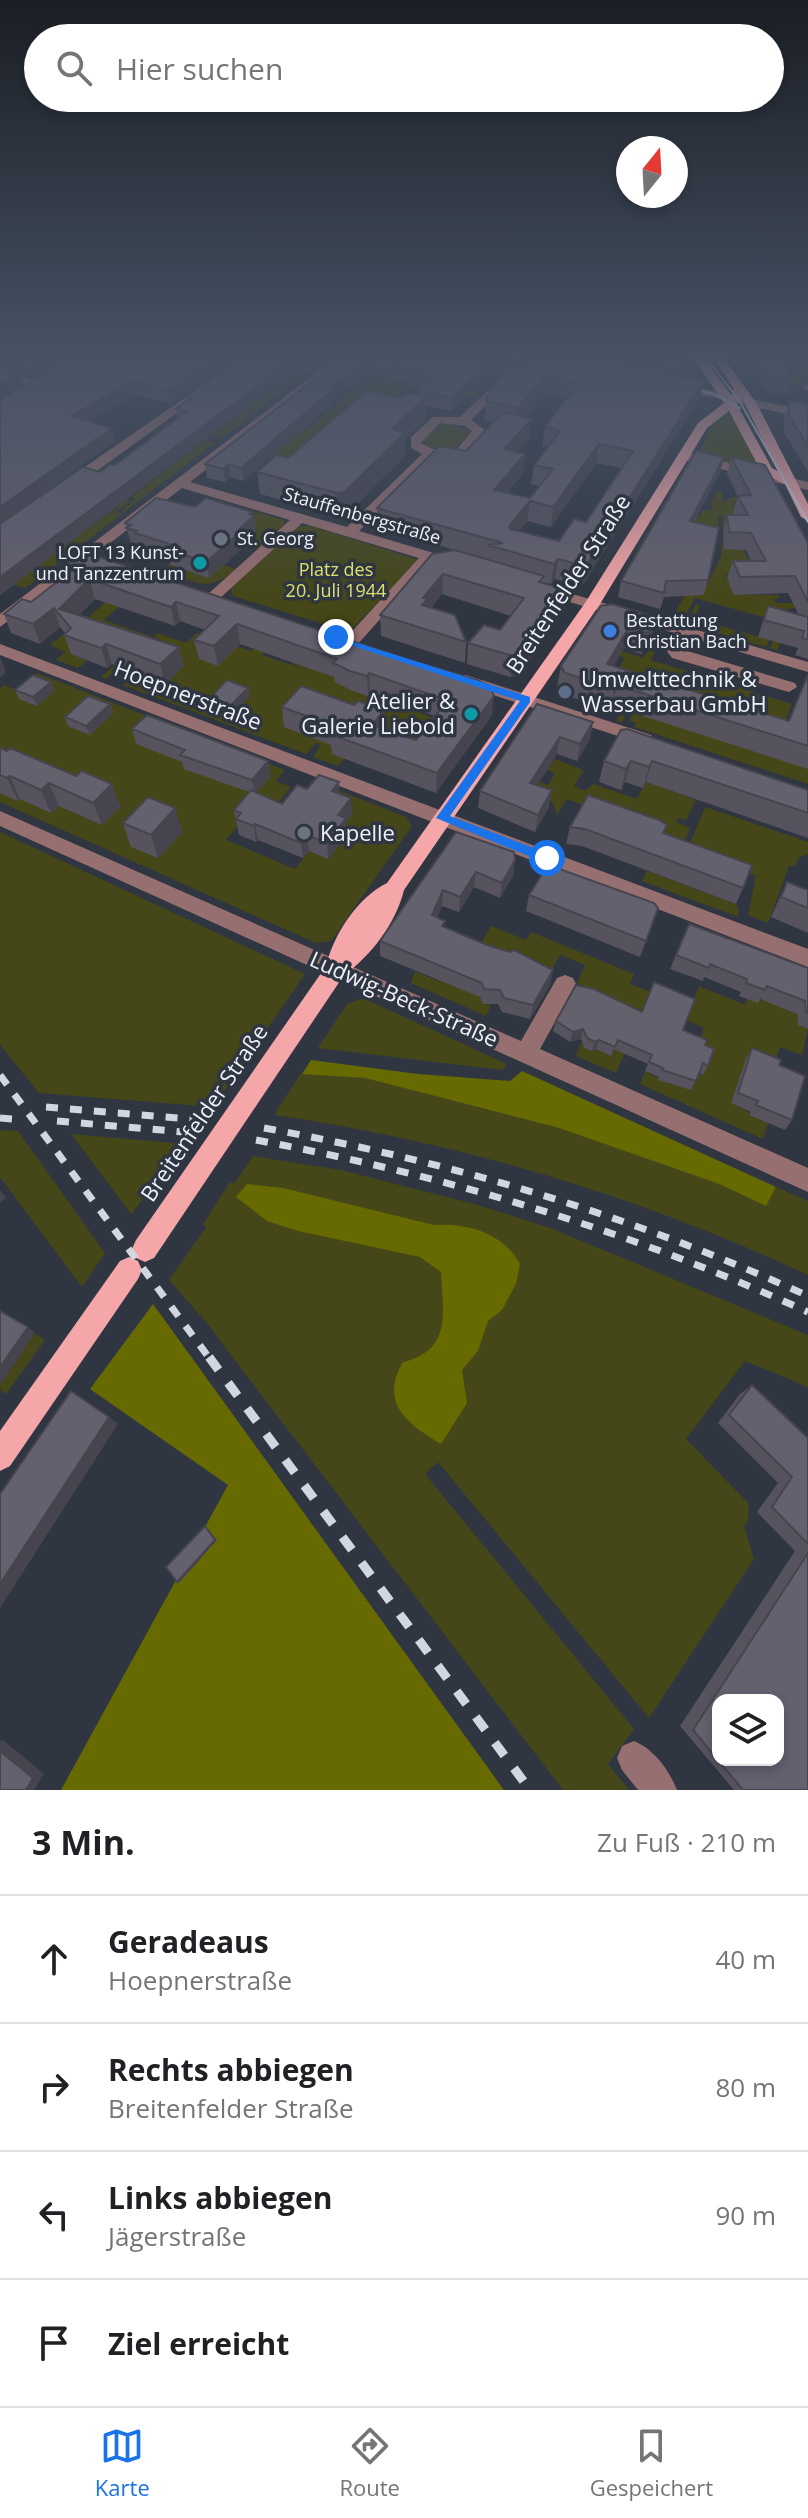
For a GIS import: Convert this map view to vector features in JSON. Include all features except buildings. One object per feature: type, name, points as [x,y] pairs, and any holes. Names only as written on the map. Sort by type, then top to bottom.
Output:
[{"type":"main road","name":"Breitenfelder Straße","points":[[0,1456],[336,969],[355,956],[389,906],[394,888],[592,604],[695,437]]},
{"type":"main road","points":[[750,437],[767,470],[786,481]]},
{"type":"main road","points":[[768,437],[785,469],[786,481],[808,517]]},
{"type":"street","points":[[56,494],[138,437]]},
{"type":"street","points":[[0,622],[240,437]]},
{"type":"street","points":[[420,437],[415,442],[419,449],[448,456],[460,453],[474,437]]},
{"type":"street","points":[[349,533],[430,453]]},
{"type":"street","points":[[683,456],[808,486]]},
{"type":"street","name":"Stauffenbergstraße","points":[[180,483],[466,567]]},
{"type":"street","points":[[191,589],[220,599],[300,518]]},
{"type":"street","points":[[87,555],[105,561]]},
{"type":"street","points":[[373,649],[344,640],[429,556]]},
{"type":"street","points":[[521,583],[808,667]]},
{"type":"street","points":[[680,630],[672,647],[678,654],[789,687]]},
{"type":"street","name":"Hoepnerstraße","points":[[0,649],[808,958]]},
{"type":"street","points":[[442,672],[663,745]]},
{"type":"street","name":"Ludwig-Beck-Straße","points":[[0,818],[808,1180]]},
{"type":"street","points":[[526,1054],[565,984]]},
{"type":"street","points":[[634,1758],[660,1790]]},
{"type":"green space","points":[[294,437],[335,437],[288,464],[264,457],[269,452],[275,454],[282,448],[283,441]]},
{"type":"green space","points":[[425,437],[466,437],[450,452],[425,446]]},
{"type":"green space","points":[[707,437],[742,437],[760,470],[704,458],[698,454]]},
{"type":"green space","points":[[217,441],[124,512],[121,511],[136,499],[131,497],[203,442]]},
{"type":"green space","points":[[716,492],[722,493],[722,501],[728,501],[727,498],[735,498],[736,492],[745,501],[734,501],[738,510],[760,531],[723,532],[722,515],[718,515],[718,528],[690,521],[701,515],[703,509],[713,511],[711,503]]},
{"type":"green space","points":[[115,495],[131,500],[116,512],[122,514],[25,588],[11,584],[118,507]]},
{"type":"green space","points":[[234,506],[284,520],[285,524],[258,549],[242,544],[256,532],[202,531]]},
{"type":"green space","name":"Platz des 20. Juli 1944","points":[[298,526],[311,526],[419,560],[349,632],[233,596],[231,588]]},
{"type":"green space","points":[[723,540],[743,550],[748,559],[765,559],[737,574],[726,574],[730,585],[736,585],[740,595],[778,595],[780,598],[774,599],[776,603],[797,603],[800,608],[785,609],[790,621],[777,650],[770,648],[781,622],[695,598],[687,613],[680,612],[679,616],[684,618],[682,622],[672,619],[687,591],[705,589],[721,556]]},
{"type":"green space","points":[[184,552],[236,569],[217,582],[208,584],[161,570]]},
{"type":"green space","points":[[111,596],[125,601],[104,620],[153,637],[106,679],[101,677],[128,653],[72,654],[87,661],[78,668],[56,660],[65,652],[50,645],[68,631],[60,628],[67,626],[77,614],[89,617]]},
{"type":"green space","points":[[696,604],[700,606],[694,618],[766,639],[775,627],[766,647],[686,624]]},
{"type":"green space","points":[[157,633],[186,643],[197,633],[251,651],[270,633],[282,635],[262,655],[307,670],[289,662],[320,660],[352,688],[375,695],[373,698],[387,703],[390,700],[398,703],[444,683],[420,713],[433,718],[422,734],[433,738],[345,758],[338,766],[313,757],[321,745],[316,743],[306,754],[123,685],[134,675],[153,679],[159,639],[153,637]]},
{"type":"green space","points":[[649,649],[655,651],[651,660],[792,704],[786,720],[640,691],[628,712],[624,711],[622,722],[616,721],[620,714],[613,712],[623,692],[612,679],[625,658],[616,654],[618,650],[643,658]]},
{"type":"green space","points":[[37,673],[285,770],[276,781],[291,787],[272,810],[257,803],[226,840],[295,869],[309,851],[329,858],[325,785],[406,817],[412,826],[331,941],[316,943],[0,802],[0,688],[4,685],[17,690]]},
{"type":"green space","points":[[643,695],[808,769],[808,784],[634,727],[636,723],[629,720]]},
{"type":"green space","points":[[554,759],[584,770],[574,786],[585,791],[593,784],[637,799],[646,782],[696,800],[686,820],[678,818],[676,822],[690,828],[677,857],[667,836],[567,799],[557,815],[553,803],[535,788],[539,782],[548,785],[555,773],[547,770]]},
{"type":"green space","points":[[705,807],[808,842],[808,854],[798,858],[795,866],[789,866],[768,923],[748,915],[756,876],[687,851]]},
{"type":"green space","points":[[0,832],[305,974],[213,1107],[39,1093],[0,1045]]},
{"type":"green space","points":[[647,871],[736,904],[738,917],[642,881]]},
{"type":"green space","points":[[491,926],[526,940],[531,932],[634,974],[630,984],[651,992],[616,1073],[576,1056],[581,1043],[592,1051],[596,1049],[611,1056],[635,1008],[577,983],[585,965],[560,955],[551,971],[482,998],[483,1004],[491,1005],[486,1016],[411,983],[415,971],[437,981],[480,946]]},
{"type":"green space","points":[[699,986],[745,1005],[747,999],[800,1003],[796,1017],[799,1019],[798,1025],[808,1029],[802,1055],[780,1047],[772,1070],[732,1103],[768,1123],[763,1139],[640,1084],[645,1071],[671,1085],[698,1073],[702,1075],[697,1047],[704,1028],[687,1020]]},
{"type":"green space","points":[[363,998],[507,1064],[502,1070],[318,1048],[347,1004]]},
{"type":"green space","points":[[301,1073],[365,1078],[559,1128],[719,1184],[766,1206],[776,1187],[808,1201],[808,1275],[679,1220],[547,1176],[412,1140],[274,1115]]},
{"type":"green space","points":[[0,1130],[18,1131],[105,1253],[82,1287],[0,1177]]},
{"type":"green space","points":[[71,1134],[186,1144],[131,1214]]},
{"type":"green space","points":[[253,1156],[341,1170],[478,1205],[553,1229],[808,1335],[808,1387],[745,1361],[686,1439],[749,1504],[748,1520],[744,1526],[754,1559],[649,1718],[438,1462],[425,1474],[634,1729],[608,1764],[629,1790],[563,1790],[205,1321],[169,1280],[206,1227],[203,1224],[230,1182],[234,1184]]},
{"type":"green space","points":[[35,1333],[45,1340],[6,1394],[0,1390],[0,1385]]},
{"type":"shaded area","points":[[311,1060],[418,1074],[510,1081],[522,1071],[776,1187],[766,1206],[719,1184],[559,1128],[365,1078],[302,1074]]},
{"type":"shaded area","points":[[247,1184],[283,1188],[434,1225],[472,1228],[494,1238],[513,1253],[520,1264],[516,1284],[502,1310],[488,1321],[478,1351],[462,1370],[467,1403],[441,1444],[417,1429],[400,1411],[394,1389],[403,1362],[430,1349],[437,1339],[443,1316],[441,1272],[420,1257],[298,1231],[267,1221],[236,1197]]},
{"type":"shaded area","points":[[153,1304],[504,1790],[61,1790],[228,1485],[90,1389]]},
{"type":"tram line","points":[[760,437],[808,522]]},
{"type":"railway","points":[[0,1075],[210,1359]]},
{"type":"railway","points":[[46,1107],[203,1120]]},
{"type":"railway","points":[[0,1118],[13,1119]]},
{"type":"railway","points":[[57,1121],[195,1133]]},
{"type":"railway","points":[[264,1128],[404,1157],[541,1195],[676,1241],[808,1296]]},
{"type":"railway","points":[[256,1140],[398,1171],[537,1209],[674,1256],[808,1312]]},
{"type":"railway","points":[[209,1357],[530,1790]]},
{"type":"place","name":"St. Georg","points":[[221,539]]},
{"type":"place","name":"LOFT 13 Kunst- und Tanzzentrum","points":[[200,563]]},
{"type":"place","name":"Bestattung Christian Bach","points":[[610,631]]},
{"type":"place","name":"Umwelttechnik & Wasserbau GmbH","points":[[565,692]]},
{"type":"place","name":"Atelier & Galerie Liebold","points":[[471,714]]},
{"type":"place","name":"Kapelle","points":[[304,833]]},
{"type":"route","points":[[336,637],[526,700],[442,818],[547,858]]}]
